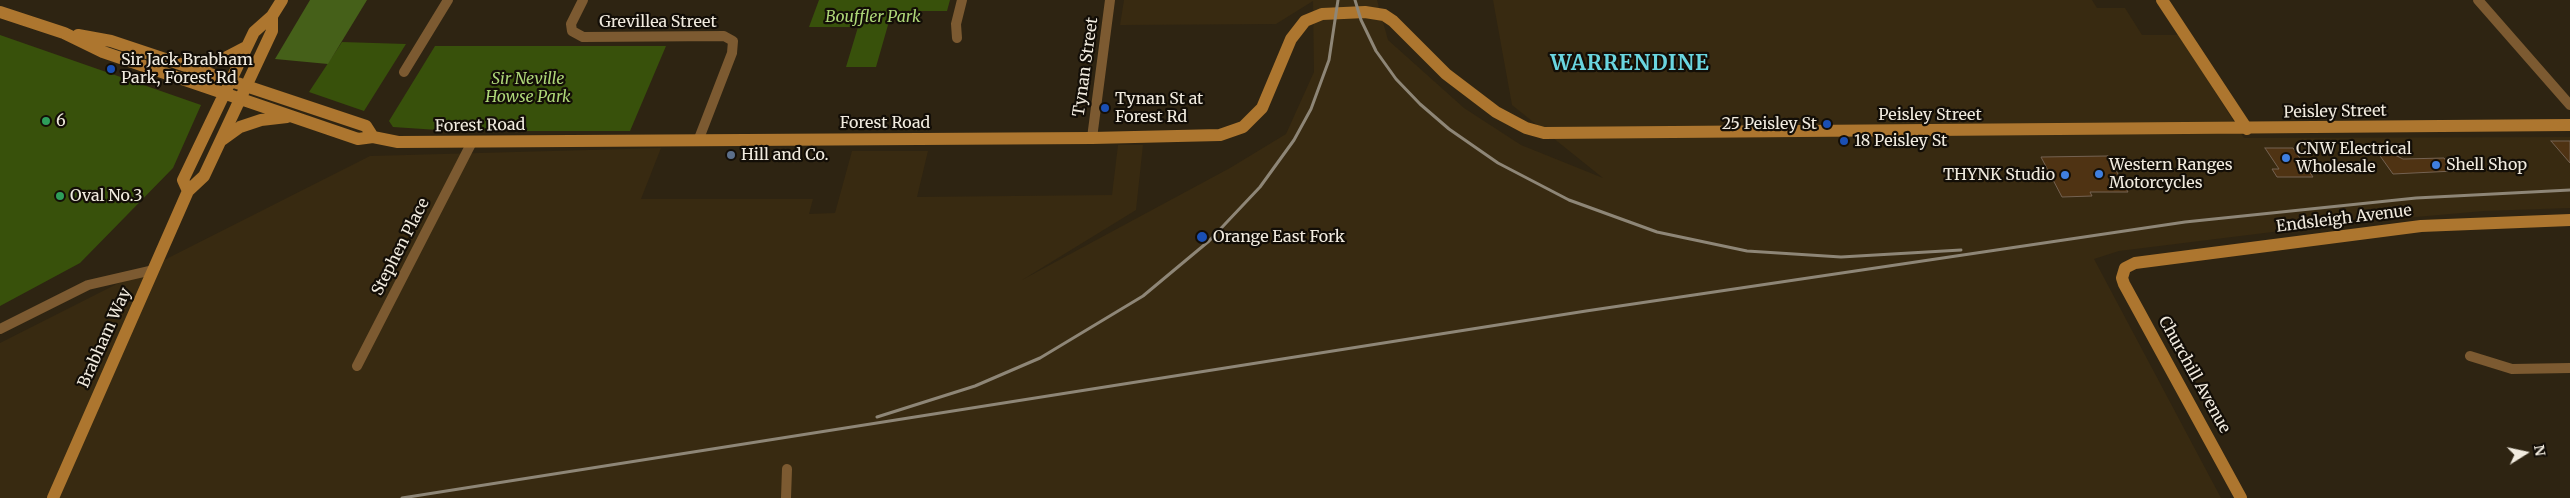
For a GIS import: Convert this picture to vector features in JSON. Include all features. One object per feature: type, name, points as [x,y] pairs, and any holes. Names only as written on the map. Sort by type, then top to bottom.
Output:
[{"type":"main road","name":"Brabham Way","points":[[188,192],[183,180],[246,47],[254,32],[272,16],[282,0]]},
{"type":"main road","points":[[2162,0],[2247,129]]},
{"type":"main road","name":"Forest Road","points":[[0,12],[64,33],[103,52],[358,139],[373,137],[398,142],[1208,136],[1231,132],[1243,127],[1262,108],[1297,29],[1313,16],[1332,13]]},
{"type":"main road","name":"Peisley Street","points":[[1332,13],[1365,12],[1393,20],[1446,74],[1496,112],[1526,128],[1544,133],[2570,125]]},
{"type":"main road","name":"Brabham Way","points":[[53,498],[188,192],[204,176],[272,31],[272,16]]},
{"type":"main road","name":"Forest Road","points":[[64,33],[111,40],[230,80],[366,126],[373,137]]},
{"type":"main road","points":[[181,64],[218,61],[246,47]]},
{"type":"main road","points":[[220,141],[240,127],[261,120],[292,116]]},
{"type":"main road","name":"Endsleigh Avenue","points":[[2125,268],[2135,263],[2155,260],[2421,226],[2570,220]]},
{"type":"main road","name":"Churchill Avenue","points":[[2125,268],[2122,278],[2124,284],[2240,498]]},
{"type":"street","points":[[404,72],[448,0]]},
{"type":"street","name":"Grevillea Street","points":[[583,0],[571,24],[572,31],[582,37],[724,36],[733,42],[732,52],[698,141]]},
{"type":"street","points":[[957,38],[956,24],[962,0]]},
{"type":"street","name":"Tynan Street","points":[[1092,138],[1110,0]]},
{"type":"street","points":[[2478,0],[2570,105]]},
{"type":"street","name":"Stephen Place","points":[[357,366],[472,142]]},
{"type":"street","points":[[0,328],[88,286],[124,275],[153,270]]},
{"type":"street","points":[[2470,356],[2512,369],[2570,368]]},
{"type":"street","points":[[786,498],[787,469]]},
{"type":"shaded area","points":[[1124,0],[1377,0],[1388,40],[1464,108],[1521,145],[1603,178],[1512,105],[1493,0],[2092,0],[2097,8],[2125,8],[2142,35],[2180,35],[2244,138],[2570,137],[2570,208],[2484,211],[2337,224],[2119,251],[2094,259],[2221,498],[0,498],[0,343],[370,156],[661,148],[641,199],[813,199],[809,214],[835,213],[852,151],[928,151],[917,197],[1112,195],[1118,145],[1143,145],[1136,210],[1022,280],[1230,168],[1286,134],[1314,72],[1313,1],[1276,24],[1120,25]]},
{"type":"green space","points":[[310,0],[367,0],[328,64],[275,59]]},
{"type":"green space","name":"Bouffler Park","points":[[819,0],[950,0],[947,11],[892,11],[876,67],[846,67],[858,27],[809,27]]},
{"type":"green space","points":[[0,35],[201,105],[173,168],[80,263],[0,306]]},
{"type":"green space","points":[[342,42],[406,44],[364,111],[309,92]]},
{"type":"green space","name":"Sir Neville Howse Park","points":[[435,46],[666,46],[630,131],[453,131],[393,127],[389,121]]},
{"type":"building","points":[[2551,141],[2570,141],[2570,163]]},
{"type":"building","name":"CNW Electrical Wholesale","points":[[2265,148],[2293,148],[2313,177],[2277,177],[2272,169],[2279,169]]},
{"type":"building","points":[[2378,153],[2391,153],[2403,159],[2444,158],[2454,171],[2393,174]]},
{"type":"building","points":[[2108,156],[2128,192],[2090,192],[2092,196],[2062,197],[2041,157]]},
{"type":"railway","points":[[877,417],[975,386],[1040,358],[1143,296],[1209,241],[1260,187],[1294,140],[1311,109],[1329,60],[1338,0]]},
{"type":"railway","points":[[1355,0],[1361,20],[1376,51],[1396,79],[1420,104],[1449,129],[1498,163],[1569,200],[1657,232],[1747,251],[1841,257],[1961,250]]},
{"type":"railway","points":[[402,498],[1586,311],[2185,222],[2416,198],[2570,190]]},
{"type":"place","name":"Sir Jack Brabham Park, Forest Rd","points":[[111,69]]},
{"type":"place","name":"Tynan St at Forest Rd","points":[[1105,108]]},
{"type":"place","name":"6","points":[[46,121]]},
{"type":"place","name":"25 Peisley St","points":[[1827,124]]},
{"type":"place","name":"18 Peisley St","points":[[1844,141]]},
{"type":"place","name":"Hill and Co.","points":[[731,155]]},
{"type":"place","name":"CNW Electrical Wholesale","points":[[2286,158]]},
{"type":"place","name":"Shell Shop","points":[[2436,165]]},
{"type":"place","name":"Western Ranges Motorcycles","points":[[2099,174]]},
{"type":"place","name":"THYNK Studio","points":[[2065,175]]},
{"type":"place","name":"Oval No.3","points":[[60,196]]},
{"type":"place","name":"Orange East Fork","points":[[1202,237]]},
{"type":"district","name":"WARRENDINE","points":[[1630,64]]}]
